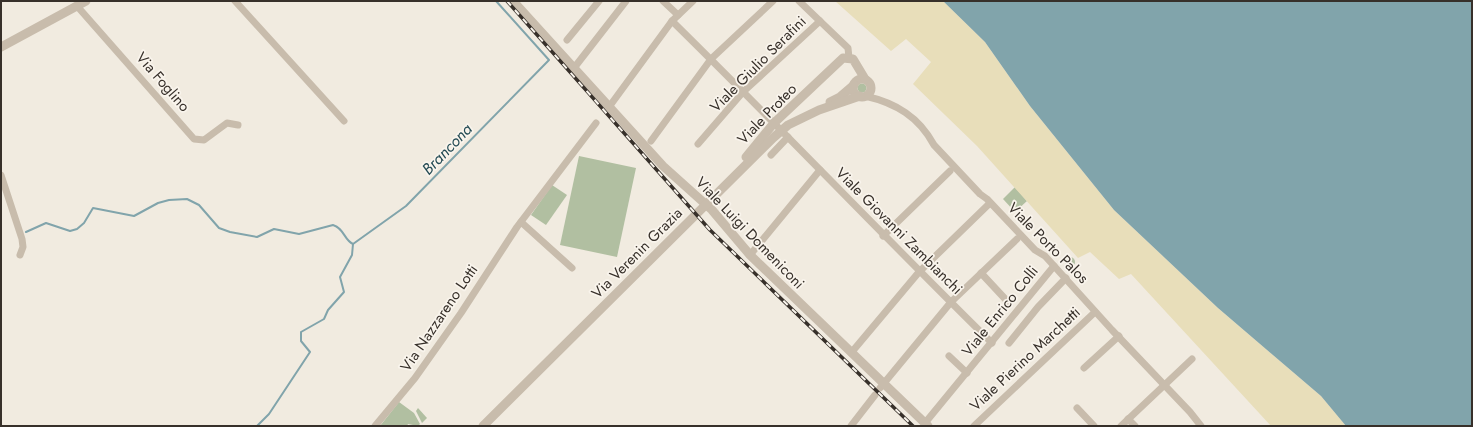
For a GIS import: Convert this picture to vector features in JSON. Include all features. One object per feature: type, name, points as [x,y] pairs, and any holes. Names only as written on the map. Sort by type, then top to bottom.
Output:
[{"type":"street","points":[[1,47],[86,1]]},
{"type":"street","points":[[235,1],[344,121]]},
{"type":"street","name":"Viale Luigi Domeniconi","points":[[513,1],[662,166],[702,200],[750,255],[883,386],[927,425]]},
{"type":"street","points":[[567,40],[599,1]]},
{"type":"street","points":[[574,68],[626,1]]},
{"type":"street","points":[[663,1],[678,15]]},
{"type":"street","points":[[609,107],[672,21],[693,1]]},
{"type":"street","points":[[651,141],[711,59],[773,1]]},
{"type":"street","points":[[800,1],[848,48],[852,60],[855,93],[862,96],[870,93],[872,88],[870,82],[865,79],[852,60]]},
{"type":"street","name":"Via Foglino","points":[[77,6],[192,137],[201,140],[227,123],[238,126]]},
{"type":"street","name":"Viale Giovanni Zambianchi","points":[[672,21],[788,137],[883,236],[992,343]]},
{"type":"street","name":"Viale Giulio Serafini","points":[[698,144],[743,92],[820,21]]},
{"type":"street","name":"Viale Proteo","points":[[702,200],[744,158],[774,123],[843,58],[852,60]]},
{"type":"street","points":[[854,84],[860,79],[865,79]]},
{"type":"street","name":"Via Verenin Grazia","points":[[819,110],[822,106],[840,97],[854,84]]},
{"type":"street","name":"Via Verenin Grazia","points":[[483,426],[773,138],[788,126],[808,115],[862,96]]},
{"type":"street","name":"Viale Porto Palos","points":[[862,96],[886,102],[904,111],[975,189],[1035,250],[1044,256],[1066,278],[1095,312],[1164,384],[1201,426]]},
{"type":"street","name":"Via Nazzareno Lotti","points":[[375,426],[415,378],[462,313],[521,222],[596,123]]},
{"type":"street","points":[[771,155],[788,137]]},
{"type":"street","points":[[750,255],[820,170]]},
{"type":"street","points":[[883,236],[950,171]]},
{"type":"street","points":[[1,176],[22,238],[23,247],[20,255]]},
{"type":"street","points":[[851,353],[919,272],[990,203]]},
{"type":"street","points":[[521,222],[572,268]]},
{"type":"street","points":[[883,386],[951,302],[1017,239]]},
{"type":"street","name":"Viale Enrico Colli","points":[[927,425],[1054,266]]},
{"type":"street","points":[[981,273],[1008,302]]},
{"type":"street","points":[[1009,343],[1038,307],[1066,278]]},
{"type":"street","name":"Viale Pierino Marchetti","points":[[974,426],[1095,312]]},
{"type":"street","points":[[1084,368],[1119,336]]},
{"type":"street","name":"Viale Enrico Colli","points":[[949,356],[967,373]]},
{"type":"street","points":[[1121,426],[1192,359]]},
{"type":"street","points":[[851,426],[874,394]]},
{"type":"street","points":[[1077,408],[1094,426]]},
{"type":"street","points":[[1128,419],[1135,426]]},
{"type":"green space","points":[[862,83],[867,88],[862,93],[857,88]]},
{"type":"green space","points":[[579,156],[636,168],[617,257],[560,245]]},
{"type":"green space","points":[[552,185],[567,195],[546,225],[531,215]]},
{"type":"green space","points":[[1015,187],[1027,201],[1015,212],[1003,199]]},
{"type":"green space","points":[[1068,257],[1072,257],[1074,258],[1074,266],[1068,267],[1065,264],[1065,260]]},
{"type":"green space","points":[[399,402],[414,413],[420,424],[418,426],[408,424],[407,426],[380,426]]},
{"type":"green space","points":[[418,408],[427,418],[422,423],[416,411]]},
{"type":"sand","points":[[835,1],[943,1],[985,42],[1030,106],[1114,210],[1218,308],[1321,396],[1346,426],[1271,426],[1131,274],[1119,279],[1090,252],[1078,258],[977,146],[913,84],[931,62],[906,39],[891,51]]},
{"type":"water","points":[[943,1],[1472,1],[1472,426],[1346,426],[1321,396],[1218,308],[1114,210],[1030,106],[985,42]]},
{"type":"waterway","name":"Brancona","points":[[353,244],[406,206],[549,60],[496,1]]},
{"type":"waterway","name":"Brancona","points":[[26,232],[46,223],[70,231],[77,229],[84,223],[93,208],[134,216],[158,203],[169,200],[187,199],[199,205],[219,228],[230,232],[257,237],[274,229],[299,234],[333,225],[340,229],[353,244]]},
{"type":"waterway","name":"Brancona","points":[[257,426],[269,414],[310,352],[301,341],[301,332],[324,319],[328,310],[344,292],[340,277],[352,255],[353,244]]},
{"type":"railway","points":[[507,1],[710,230],[913,426]]}]
